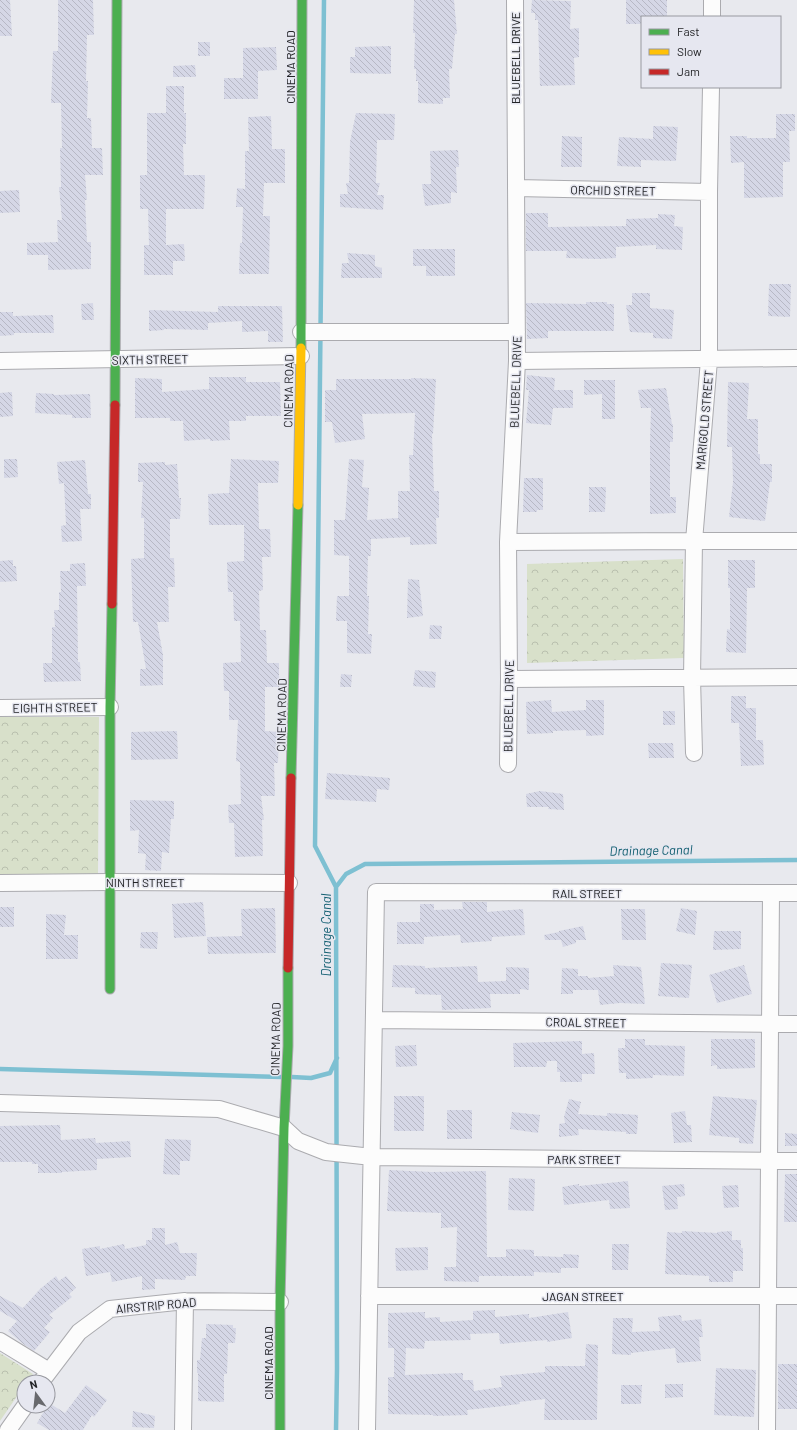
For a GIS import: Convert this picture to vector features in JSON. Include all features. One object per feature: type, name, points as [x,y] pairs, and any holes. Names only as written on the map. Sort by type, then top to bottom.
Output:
[{"type":"street","points":[[110,990],[110,707],[116,359],[118,0]]},
{"type":"street","name":"CINEMA ROAD","points":[[280,1430],[280,1302],[284,1128],[288,1046],[289,883],[301,356],[302,0]]},
{"type":"street","name":"BLUEBELL DRIVE","points":[[508,764],[508,542],[517,361],[515,0]]},
{"type":"street","points":[[712,0],[712,16]]},
{"type":"street","name":"MARIGOLD STREET","points":[[694,753],[692,678],[694,541],[709,360],[709,192],[711,88]]},
{"type":"street","name":"ORCHID STREET","points":[[516,188],[709,192]]},
{"type":"street","points":[[301,332],[517,332]]},
{"type":"street","name":"SIXTH STREET","points":[[0,361],[301,356]]},
{"type":"street","points":[[517,361],[797,358]]},
{"type":"street","points":[[508,542],[797,541]]},
{"type":"street","points":[[509,679],[797,677]]},
{"type":"street","name":"EIGHTH STREET","points":[[0,708],[110,707]]},
{"type":"street","name":"NINTH STREET","points":[[0,883],[289,883]]},
{"type":"street","name":"RAIL STREET","points":[[374,1020],[376,892],[797,893]]},
{"type":"street","points":[[767,1430],[771,893]]},
{"type":"street","points":[[367,1430],[374,1020]]},
{"type":"street","name":"CROAL STREET","points":[[374,1020],[797,1024]]},
{"type":"street","points":[[0,1103],[219,1109],[284,1128]]},
{"type":"street","name":"PARK STREET","points":[[284,1128],[298,1141],[326,1152],[372,1157],[797,1161]]},
{"type":"street","name":"JAGAN STREET","points":[[369,1296],[797,1296]]},
{"type":"street","points":[[183,1430],[185,1301]]},
{"type":"street","name":"AIRSTRIP ROAD","points":[[47,1374],[79,1332],[110,1309],[185,1301],[280,1302]]},
{"type":"street","points":[[0,1341],[41,1374]]},
{"type":"street","points":[[8,1430],[19,1414]]},
{"type":"green space","points":[[683,559],[684,658],[527,663],[527,564]]},
{"type":"green space","points":[[0,717],[99,717],[98,875],[0,875]]},
{"type":"green space","points":[[0,1353],[33,1374],[16,1374],[16,1398],[0,1421]]},
{"type":"building","points":[[0,0],[10,0],[12,36],[0,36]]},
{"type":"building","points":[[58,0],[93,0],[94,35],[87,35],[87,118],[91,118],[92,148],[102,148],[103,175],[85,175],[87,200],[85,200],[87,242],[91,242],[91,269],[48,270],[48,255],[27,255],[27,243],[58,242],[57,220],[62,220],[59,187],[61,187],[60,148],[62,148],[61,103],[51,103],[53,51],[58,51]]},
{"type":"building","points":[[414,0],[454,0],[457,34],[455,34],[452,69],[449,69],[450,98],[443,98],[443,104],[418,103],[418,81],[416,81],[416,69],[414,69]]},
{"type":"building","points":[[532,0],[571,1],[570,29],[579,28],[579,57],[574,58],[575,85],[540,86],[538,20],[535,20],[535,13],[531,13]]},
{"type":"building","points":[[626,0],[667,0],[667,16],[641,16],[641,24],[626,24]]},
{"type":"building","points":[[198,42],[210,42],[210,56],[198,56]]},
{"type":"building","points":[[391,46],[391,74],[350,73],[350,57],[355,57],[355,47]]},
{"type":"building","points":[[276,47],[277,70],[258,71],[258,99],[224,99],[224,78],[243,78],[243,48]]},
{"type":"building","points":[[195,65],[196,77],[173,77],[173,66]]},
{"type":"building","points":[[166,86],[184,86],[186,144],[183,144],[184,175],[205,175],[204,209],[166,209],[166,245],[184,244],[185,261],[173,261],[173,275],[144,275],[144,245],[149,245],[148,209],[140,209],[140,175],[147,175],[147,113],[166,113]]},
{"type":"building","points":[[356,113],[395,114],[394,140],[377,140],[376,183],[380,183],[377,195],[384,195],[383,210],[340,207],[340,194],[348,194],[346,183],[349,183],[350,142]]},
{"type":"building","points":[[776,114],[795,114],[795,131],[789,131],[790,162],[783,162],[783,197],[744,198],[744,162],[731,163],[730,136],[747,136],[747,138],[776,138]]},
{"type":"building","points":[[271,116],[272,149],[285,149],[285,183],[264,183],[263,216],[270,216],[269,274],[239,274],[243,207],[236,207],[237,188],[245,189],[245,151],[249,151],[248,117]]},
{"type":"building","points":[[653,126],[678,127],[676,161],[641,160],[641,167],[617,166],[619,137],[653,139]]},
{"type":"building","points":[[562,136],[582,137],[582,167],[561,167]]},
{"type":"building","points":[[458,150],[459,167],[456,167],[457,193],[451,192],[451,203],[425,206],[422,184],[431,184],[430,151]]},
{"type":"building","points":[[19,190],[20,212],[0,213],[0,191]]},
{"type":"building","points":[[526,213],[548,213],[548,227],[626,226],[626,219],[658,218],[658,214],[675,215],[674,226],[683,227],[682,250],[656,249],[656,245],[616,247],[616,258],[598,259],[566,258],[567,251],[526,251]]},
{"type":"building","points":[[413,249],[455,249],[455,276],[426,276],[426,266],[413,266]]},
{"type":"building","points":[[347,253],[375,255],[375,266],[382,268],[382,278],[341,278],[342,263],[349,263]]},
{"type":"building","points":[[769,284],[791,284],[790,317],[768,316]]},
{"type":"building","points":[[632,293],[650,293],[650,308],[674,310],[672,339],[653,338],[653,333],[630,332],[626,305],[632,305]]},
{"type":"building","points":[[586,302],[607,302],[607,304],[614,304],[614,331],[548,331],[548,338],[527,339],[526,303],[586,304]]},
{"type":"building","points":[[93,303],[94,320],[82,320],[81,304]]},
{"type":"building","points":[[218,306],[282,306],[283,342],[268,342],[268,331],[242,332],[242,321],[208,323],[208,330],[164,329],[149,331],[149,310],[218,312]]},
{"type":"building","points":[[0,312],[13,312],[13,316],[53,315],[54,333],[14,333],[14,335],[0,336]]},
{"type":"building","points":[[527,375],[555,378],[554,390],[573,390],[573,408],[553,408],[551,425],[526,423],[529,390],[526,390]]},
{"type":"building","points":[[209,377],[246,377],[246,382],[280,382],[281,416],[246,416],[246,421],[229,421],[230,440],[210,441],[210,439],[184,441],[183,421],[170,421],[170,418],[135,418],[135,378],[162,379],[162,392],[209,389]]},
{"type":"building","points":[[336,379],[436,379],[432,434],[434,491],[439,491],[439,518],[436,518],[437,544],[410,545],[410,537],[371,539],[371,556],[368,556],[367,596],[369,596],[368,634],[372,634],[371,654],[347,653],[347,621],[336,621],[337,596],[349,596],[349,556],[334,555],[334,520],[345,520],[349,459],[364,460],[362,487],[369,488],[367,520],[398,518],[398,491],[410,491],[409,455],[413,455],[415,413],[362,414],[365,439],[335,443],[332,422],[325,422],[325,390],[336,390]]},
{"type":"building","points":[[584,380],[615,380],[615,419],[602,419],[602,394],[584,395]]},
{"type":"building","points":[[728,382],[749,383],[747,419],[758,419],[758,454],[760,454],[760,464],[772,464],[772,482],[770,482],[765,521],[729,517],[733,482],[732,447],[727,447]]},
{"type":"building","points":[[666,388],[673,424],[673,442],[670,442],[670,497],[676,497],[676,513],[650,514],[651,408],[641,408],[638,390]]},
{"type":"building","points":[[12,392],[13,416],[0,417],[0,393]]},
{"type":"building","points":[[36,393],[54,395],[90,394],[91,418],[72,418],[72,415],[35,413]]},
{"type":"building","points":[[4,459],[17,459],[18,477],[4,478]]},
{"type":"building","points":[[231,459],[279,461],[278,483],[258,483],[259,529],[270,529],[271,557],[262,557],[263,590],[259,591],[260,630],[266,630],[267,663],[279,663],[279,687],[265,687],[265,731],[279,732],[278,763],[274,763],[275,796],[261,796],[264,820],[262,820],[263,856],[235,857],[234,823],[229,823],[228,805],[241,804],[240,762],[236,761],[238,720],[229,720],[229,691],[224,691],[223,663],[241,662],[240,621],[234,621],[233,592],[228,592],[227,562],[244,561],[244,525],[209,525],[208,494],[229,493]]},
{"type":"building","points":[[85,460],[88,494],[91,494],[91,509],[80,509],[82,541],[62,542],[61,526],[66,525],[64,483],[59,484],[57,462]]},
{"type":"building","points":[[165,462],[165,465],[177,464],[179,498],[181,498],[180,519],[170,519],[170,558],[174,558],[175,587],[168,587],[169,622],[157,622],[163,655],[163,685],[140,686],[140,669],[146,669],[138,622],[133,622],[131,559],[144,558],[144,518],[141,518],[143,482],[138,482],[138,463]]},
{"type":"building","points":[[524,478],[543,478],[543,510],[537,510],[537,512],[523,512]]},
{"type":"building","points":[[589,487],[606,487],[605,512],[589,512]]},
{"type":"building","points":[[13,560],[13,566],[16,566],[17,581],[0,582],[0,561]]},
{"type":"building","points":[[728,560],[755,560],[755,588],[747,588],[746,653],[726,652],[727,629],[730,630]]},
{"type":"building","points":[[85,563],[86,586],[77,586],[78,662],[80,662],[81,681],[44,682],[43,663],[52,663],[52,627],[55,627],[54,610],[59,610],[59,592],[61,592],[60,571],[70,571],[70,564]]},
{"type":"building","points":[[408,579],[419,580],[423,616],[407,618]]},
{"type":"building","points":[[430,625],[442,626],[441,639],[429,639]]},
{"type":"building","points":[[415,670],[436,672],[435,688],[413,686]]},
{"type":"building","points":[[341,674],[352,675],[351,687],[340,687]]},
{"type":"building","points":[[731,696],[746,696],[746,708],[756,708],[756,740],[763,740],[764,765],[741,766],[739,723],[731,723]]},
{"type":"building","points":[[551,700],[552,712],[586,710],[586,700],[604,700],[604,735],[586,736],[586,730],[553,731],[553,733],[527,734],[526,702]]},
{"type":"building","points":[[663,711],[675,711],[675,725],[663,725]]},
{"type":"building","points":[[177,731],[178,759],[131,760],[131,732]]},
{"type":"building","points":[[648,743],[673,743],[674,758],[649,758]]},
{"type":"building","points":[[327,773],[390,778],[389,790],[377,789],[376,802],[325,799]]},
{"type":"building","points":[[540,791],[563,794],[564,810],[548,809],[549,807],[527,807],[526,794]]},
{"type":"building","points":[[130,800],[174,801],[174,819],[171,819],[169,853],[162,852],[161,871],[145,870],[146,854],[138,853],[139,830],[130,831]]},
{"type":"building","points":[[203,902],[206,936],[174,938],[172,904]]},
{"type":"building","points":[[462,902],[487,902],[487,912],[523,909],[525,935],[492,937],[492,941],[461,943],[460,935],[424,937],[424,944],[397,944],[397,922],[420,922],[420,904],[434,904],[434,910],[463,909]]},
{"type":"building","points":[[0,907],[14,907],[14,927],[0,927]]},
{"type":"building","points":[[275,908],[276,953],[208,954],[207,937],[242,936],[241,909]]},
{"type":"building","points":[[681,908],[697,911],[695,935],[676,931]]},
{"type":"building","points":[[621,909],[645,909],[646,940],[622,940]]},
{"type":"building","points":[[46,914],[66,915],[64,935],[78,935],[78,959],[46,959]]},
{"type":"building","points":[[583,926],[586,940],[576,940],[576,943],[563,947],[561,940],[545,940],[544,935]]},
{"type":"building","points":[[714,931],[741,931],[741,949],[713,950]]},
{"type":"building","points":[[141,932],[158,932],[157,949],[140,948]]},
{"type":"building","points":[[661,963],[692,965],[689,998],[658,996]]},
{"type":"building","points":[[393,965],[425,966],[425,968],[477,966],[478,982],[506,981],[506,967],[529,968],[529,990],[520,989],[520,994],[490,994],[491,1008],[442,1010],[441,995],[415,994],[415,988],[392,987]]},
{"type":"building","points":[[613,965],[641,967],[645,1004],[620,1003],[600,1005],[598,990],[573,990],[573,994],[561,994],[562,968],[578,969],[578,976],[588,976],[588,978],[614,976]]},
{"type":"building","points":[[744,965],[752,994],[717,1003],[709,975]]},
{"type":"building","points":[[625,1039],[645,1039],[645,1045],[685,1046],[684,1076],[653,1075],[653,1078],[626,1079],[626,1073],[619,1073],[618,1048],[625,1048]]},
{"type":"building","points":[[711,1039],[755,1039],[755,1068],[717,1069],[717,1065],[711,1066]]},
{"type":"building","points":[[582,1041],[582,1054],[594,1053],[595,1074],[582,1074],[582,1082],[560,1082],[560,1072],[557,1072],[557,1061],[547,1061],[546,1067],[514,1067],[513,1043]]},
{"type":"building","points":[[416,1045],[417,1066],[396,1067],[395,1046]]},
{"type":"building","points":[[394,1096],[424,1096],[424,1131],[394,1131]]},
{"type":"building","points":[[713,1096],[757,1100],[753,1144],[739,1143],[739,1138],[709,1135]]},
{"type":"building","points":[[569,1099],[581,1102],[578,1114],[607,1116],[607,1113],[638,1115],[637,1134],[578,1129],[579,1135],[559,1137],[559,1124],[565,1123],[564,1117]]},
{"type":"building","points":[[447,1110],[472,1110],[472,1139],[447,1139]]},
{"type":"building","points":[[685,1111],[687,1125],[691,1125],[692,1142],[674,1143],[671,1113]]},
{"type":"building","points":[[512,1112],[540,1115],[538,1133],[510,1129]]},
{"type":"building","points":[[60,1125],[61,1140],[95,1138],[96,1143],[130,1141],[131,1157],[97,1159],[97,1170],[62,1173],[38,1173],[38,1164],[32,1164],[32,1162],[0,1162],[0,1126]]},
{"type":"building","points":[[785,1133],[797,1134],[797,1146],[785,1146]]},
{"type":"building","points":[[165,1139],[191,1140],[190,1161],[180,1161],[180,1175],[163,1174]]},
{"type":"building","points":[[389,1170],[432,1172],[486,1171],[487,1257],[506,1257],[506,1249],[534,1250],[534,1256],[563,1257],[563,1254],[579,1255],[578,1268],[561,1268],[561,1273],[534,1272],[534,1276],[479,1276],[479,1282],[444,1281],[444,1267],[456,1267],[457,1227],[441,1228],[441,1213],[387,1211]]},
{"type":"building","points":[[785,1174],[797,1174],[797,1222],[784,1222]]},
{"type":"building","points":[[509,1178],[535,1179],[534,1211],[508,1210]]},
{"type":"building","points":[[628,1181],[630,1208],[610,1209],[609,1200],[564,1205],[562,1187],[579,1184],[579,1186]]},
{"type":"building","points":[[684,1184],[685,1196],[677,1197],[678,1209],[665,1210],[662,1186]]},
{"type":"building","points":[[738,1185],[739,1207],[724,1208],[722,1186]]},
{"type":"building","points":[[152,1228],[165,1228],[165,1245],[177,1242],[180,1253],[197,1253],[196,1276],[186,1276],[185,1280],[155,1279],[155,1289],[142,1290],[142,1276],[112,1282],[110,1272],[86,1276],[82,1249],[100,1246],[100,1249],[124,1244],[125,1249],[146,1245],[146,1240],[152,1240]]},
{"type":"building","points":[[682,1231],[717,1233],[732,1231],[732,1240],[741,1240],[741,1248],[743,1248],[743,1271],[733,1271],[733,1282],[709,1282],[709,1276],[665,1274],[667,1232],[682,1233]]},
{"type":"building","points":[[612,1244],[629,1244],[628,1270],[612,1270]]},
{"type":"building","points":[[428,1247],[428,1270],[396,1271],[395,1248]]},
{"type":"building","points":[[56,1276],[59,1281],[66,1276],[76,1288],[69,1294],[72,1297],[49,1315],[53,1318],[44,1328],[50,1332],[34,1351],[8,1331],[17,1321],[0,1311],[0,1296],[23,1308],[40,1289]]},
{"type":"building","points":[[495,1310],[495,1317],[529,1314],[529,1318],[568,1312],[572,1338],[547,1342],[547,1340],[500,1344],[499,1333],[470,1334],[471,1340],[425,1341],[424,1349],[406,1348],[405,1375],[463,1373],[463,1380],[473,1380],[474,1391],[502,1387],[500,1376],[545,1372],[545,1366],[585,1366],[586,1344],[598,1345],[597,1420],[544,1420],[545,1399],[519,1402],[520,1404],[467,1410],[468,1415],[433,1416],[388,1414],[388,1377],[394,1377],[394,1348],[388,1348],[388,1313],[425,1312],[425,1318],[440,1317],[440,1322],[473,1320],[473,1311]]},
{"type":"building","points":[[681,1315],[682,1321],[701,1319],[703,1337],[699,1337],[701,1361],[677,1363],[675,1348],[631,1353],[631,1355],[612,1354],[613,1318],[633,1318],[632,1332],[660,1331],[658,1317]]},
{"type":"building","points":[[206,1324],[233,1325],[233,1328],[236,1328],[235,1343],[228,1343],[227,1374],[224,1374],[224,1402],[198,1401],[197,1360],[200,1360],[202,1338],[206,1338]]},
{"type":"building","points":[[778,1364],[797,1364],[797,1409],[778,1409]]},
{"type":"building","points":[[716,1368],[756,1370],[754,1417],[714,1415]]},
{"type":"building","points":[[665,1384],[683,1384],[683,1397],[665,1398]]},
{"type":"building","points":[[86,1385],[107,1400],[94,1417],[92,1415],[83,1430],[49,1430],[37,1423],[42,1414],[56,1414],[56,1407],[65,1413]]},
{"type":"building","points":[[621,1385],[642,1385],[641,1404],[621,1404]]},
{"type":"building","points":[[133,1411],[155,1416],[154,1428],[132,1427]]},
{"type":"waterway","points":[[324,0],[315,846],[336,887]]},
{"type":"waterway","name":"Drainage Canal","points":[[336,1430],[336,887],[346,874],[365,864],[797,860]]},
{"type":"waterway","name":"Drainage Canal","points":[[292,1077],[311,1078],[330,1073],[337,1058]]},
{"type":"waterway","name":"Drainage Canal","points":[[0,1069],[281,1077]]},
{"type":"traffic: fast","points":[[115,405],[117,0]]},
{"type":"traffic: fast","points":[[301,348],[302,0]]},
{"type":"traffic: fast","points":[[291,778],[298,505]]},
{"type":"traffic: fast","points":[[110,989],[110,707],[112,604]]},
{"type":"traffic: fast","points":[[280,1430],[280,1302],[284,1128],[288,1046],[288,968]]},
{"type":"traffic: slow","points":[[298,505],[301,348]]},
{"type":"traffic: jam","points":[[112,604],[115,405]]},
{"type":"traffic: jam","points":[[288,968],[291,778]]}]
